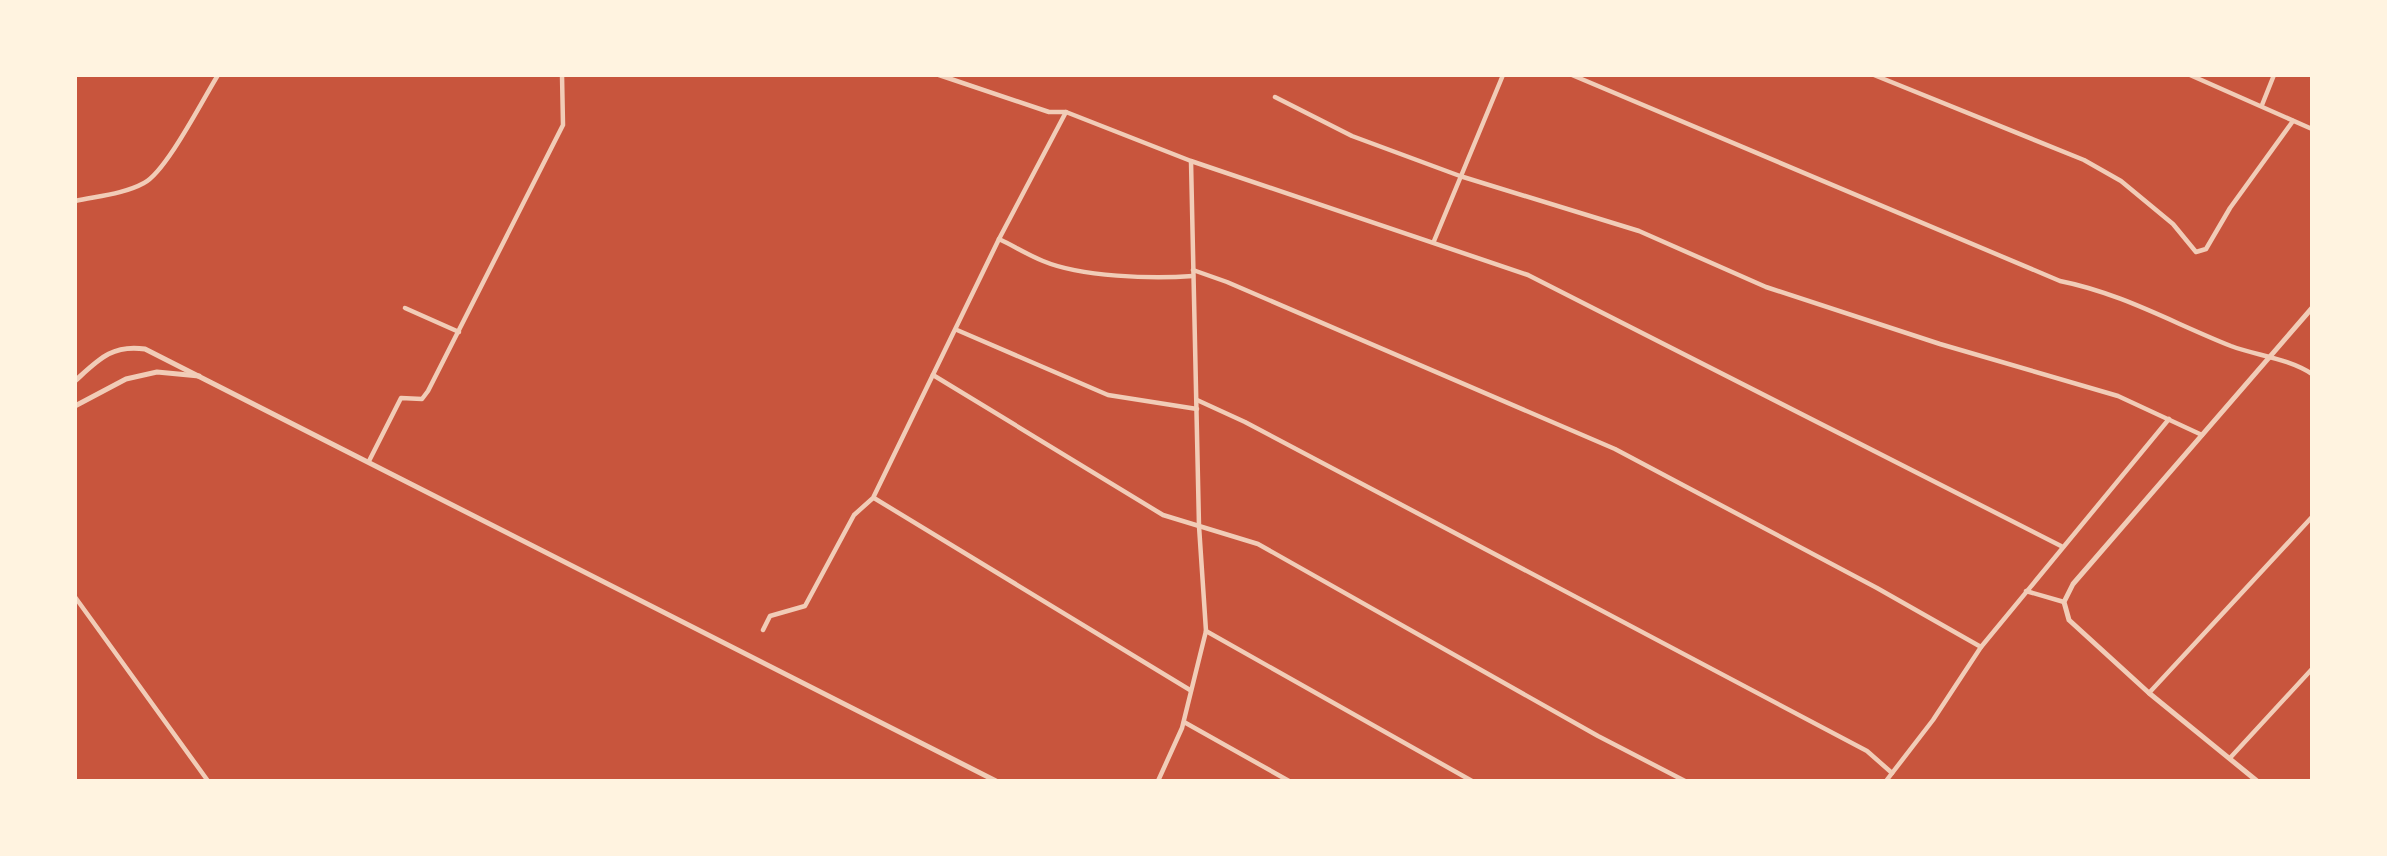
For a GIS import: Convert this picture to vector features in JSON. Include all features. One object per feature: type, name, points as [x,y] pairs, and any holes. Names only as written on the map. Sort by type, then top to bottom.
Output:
[{"type":"street","points":[[75,201],[148,182],[171,152],[218,75]]},
{"type":"street","points":[[369,461],[401,398],[422,399],[563,125],[562,75]]},
{"type":"street","points":[[939,75],[1049,112],[1066,112],[1191,160],[1528,275],[2061,546]]},
{"type":"street","points":[[1434,241],[1503,75]]},
{"type":"street","points":[[1572,75],[2060,281],[2124,298],[2224,343],[2269,358],[2292,361],[2312,374]]},
{"type":"street","points":[[1874,75],[2084,160],[2121,181],[2173,224],[2196,252],[2206,249],[2230,208],[2293,121]]},
{"type":"street","points":[[2190,75],[2312,129]]},
{"type":"street","points":[[2262,105],[2274,75]]},
{"type":"street","points":[[1275,97],[1352,136],[1460,176],[1639,232],[1766,287],[1940,344],[2118,396],[2202,435]]},
{"type":"street","points":[[763,630],[770,616],[805,606],[854,515],[873,498],[999,239],[1066,112]]},
{"type":"street","points":[[1158,781],[1184,722],[1206,631],[1199,526],[1191,160]]},
{"type":"street","points":[[999,239],[1043,261],[1063,267],[1174,278],[1193,273],[1240,287],[1615,449],[1877,588],[1981,647]]},
{"type":"street","points":[[405,308],[459,331]]},
{"type":"street","points":[[2257,781],[2149,693],[2069,620],[2064,602],[2073,584],[2312,308]]},
{"type":"street","points":[[957,330],[1108,395],[1198,409]]},
{"type":"street","points":[[75,381],[102,356],[127,346],[145,349],[996,781]]},
{"type":"street","points":[[75,406],[126,379],[157,372],[202,377]]},
{"type":"street","points":[[933,375],[1163,515],[1258,544],[1598,736],[1685,781]]},
{"type":"street","points":[[1197,400],[1245,422],[1867,751],[1892,772]]},
{"type":"street","points":[[1886,781],[1933,720],[1981,647],[2061,546],[2169,419]]},
{"type":"street","points":[[873,498],[1190,690]]},
{"type":"street","points":[[2149,693],[2312,517]]},
{"type":"street","points":[[2026,591],[2064,602]]},
{"type":"street","points":[[75,597],[208,781]]},
{"type":"street","points":[[1206,631],[1472,781]]},
{"type":"street","points":[[2230,758],[2312,669]]},
{"type":"street","points":[[1184,722],[1289,781]]}]
